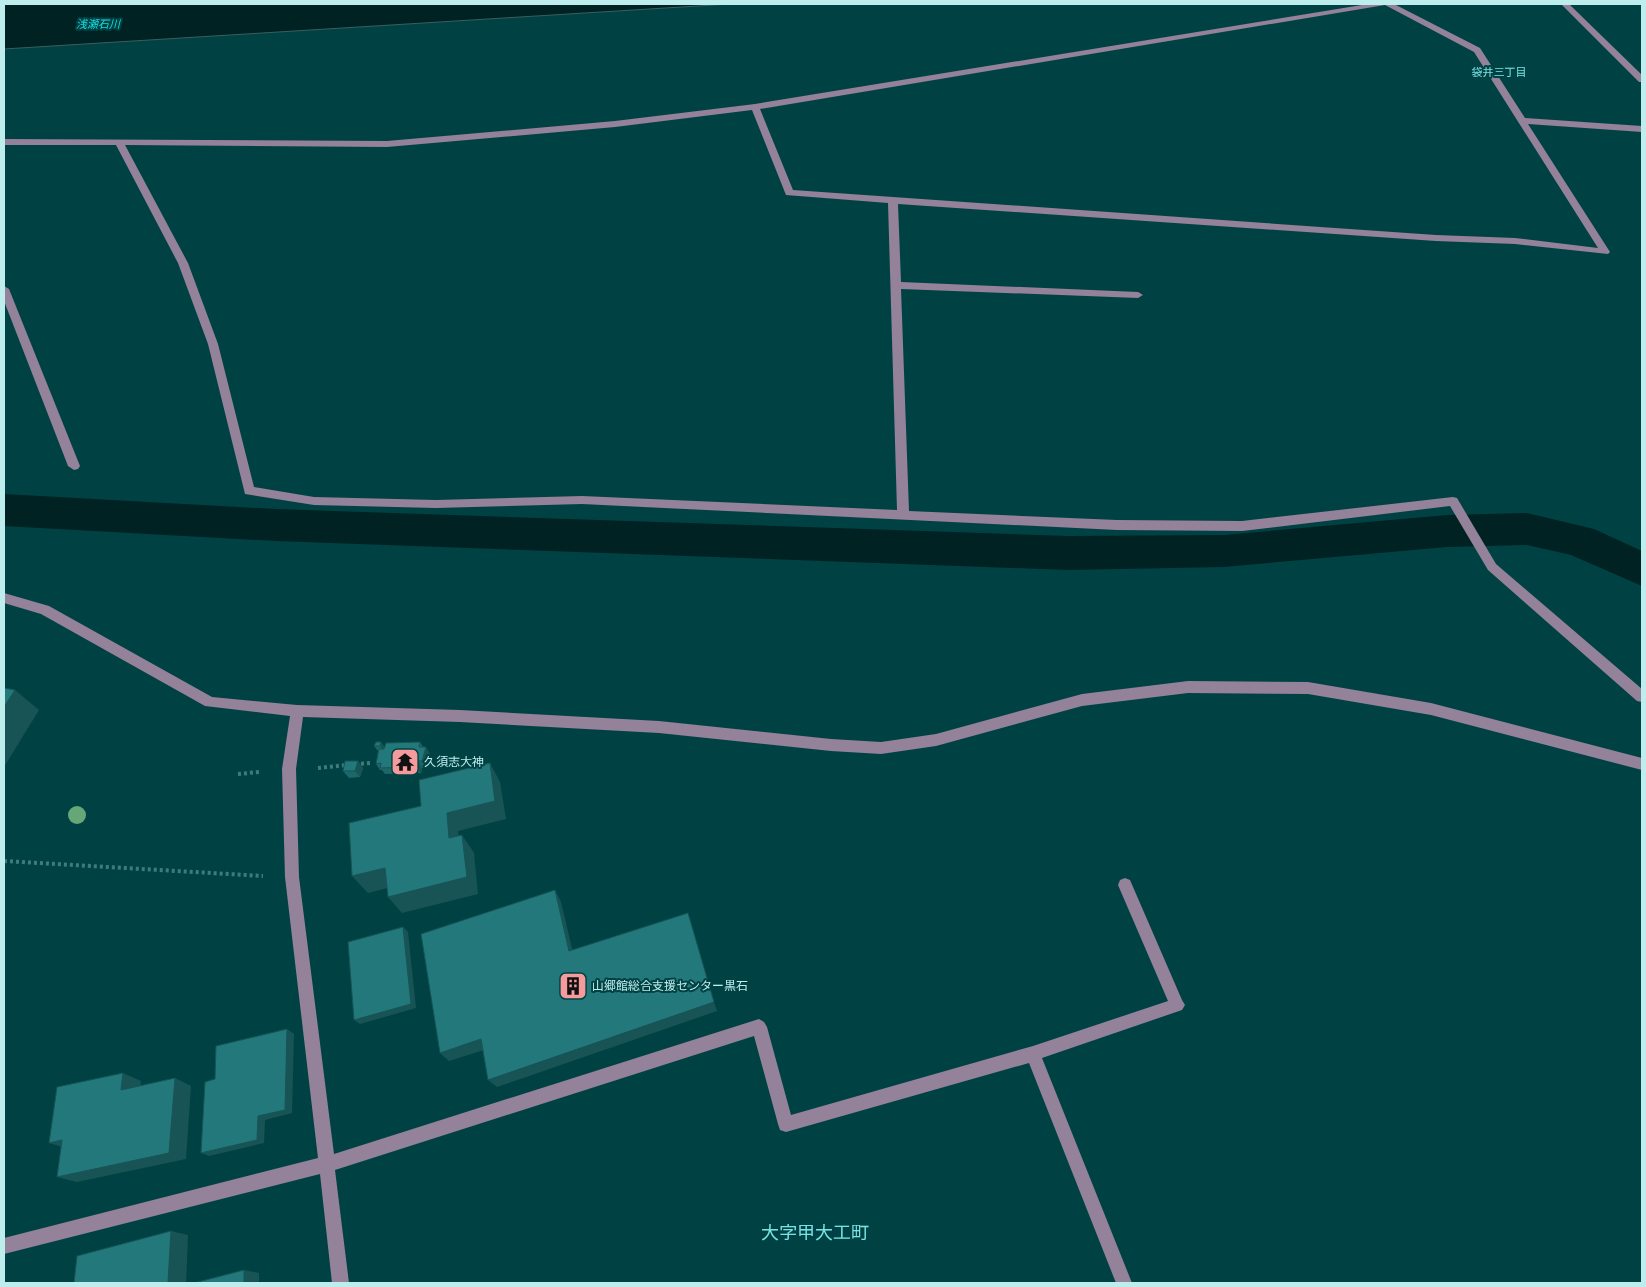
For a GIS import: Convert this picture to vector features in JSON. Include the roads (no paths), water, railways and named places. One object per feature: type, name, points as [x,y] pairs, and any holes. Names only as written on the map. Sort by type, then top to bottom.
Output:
[{"type":"street","points":[[4,142],[387,144],[615,124],[755,107],[1381,4]]},
{"type":"street","points":[[755,107],[789,193],[1436,238],[1515,241],[1605,252],[1478,50],[1388,4]]},
{"type":"street","points":[[1565,4],[1642,80]]},
{"type":"street","points":[[1524,121],[1642,129]]},
{"type":"street","points":[[119,143],[186,272],[213,344],[249,491],[314,502],[436,504],[582,500],[1117,525],[1242,526],[1453,501],[1492,568],[1642,697]]},
{"type":"street","points":[[893,200],[903,514]]},
{"type":"street","points":[[896,285],[1138,295]]},
{"type":"street","points":[[4,289],[74,466]]},
{"type":"street","points":[[4,598],[45,610],[210,702],[297,711],[460,716],[659,727],[830,745],[881,748],[936,740],[1082,700],[1188,688],[1308,688],[1431,709],[1642,764]]},
{"type":"street","points":[[297,711],[289,769],[292,877],[341,1283]]},
{"type":"street","points":[[4,1246],[328,1164],[759,1026],[786,1124],[1033,1054],[1177,1005],[1125,885]]},
{"type":"street","points":[[1033,1054],[1124,1283]]},
{"type":"water","name":"浅瀬石川","points":[[4,4],[730,4],[4,49]]},
{"type":"waterway","points":[[4,510],[276,525],[1069,553],[1224,551],[1447,531],[1527,529],[1579,541],[1642,569]]},
{"type":"place","name":"久須志大神","points":[[405,762]]},
{"type":"place","name":"山郷館総合支援センター黒石","points":[[573,986]]},
{"type":"district","name":"袋井三丁目","points":[[1499,72]]},
{"type":"district","name":"大字甲大工町","points":[[815,1232]]}]
